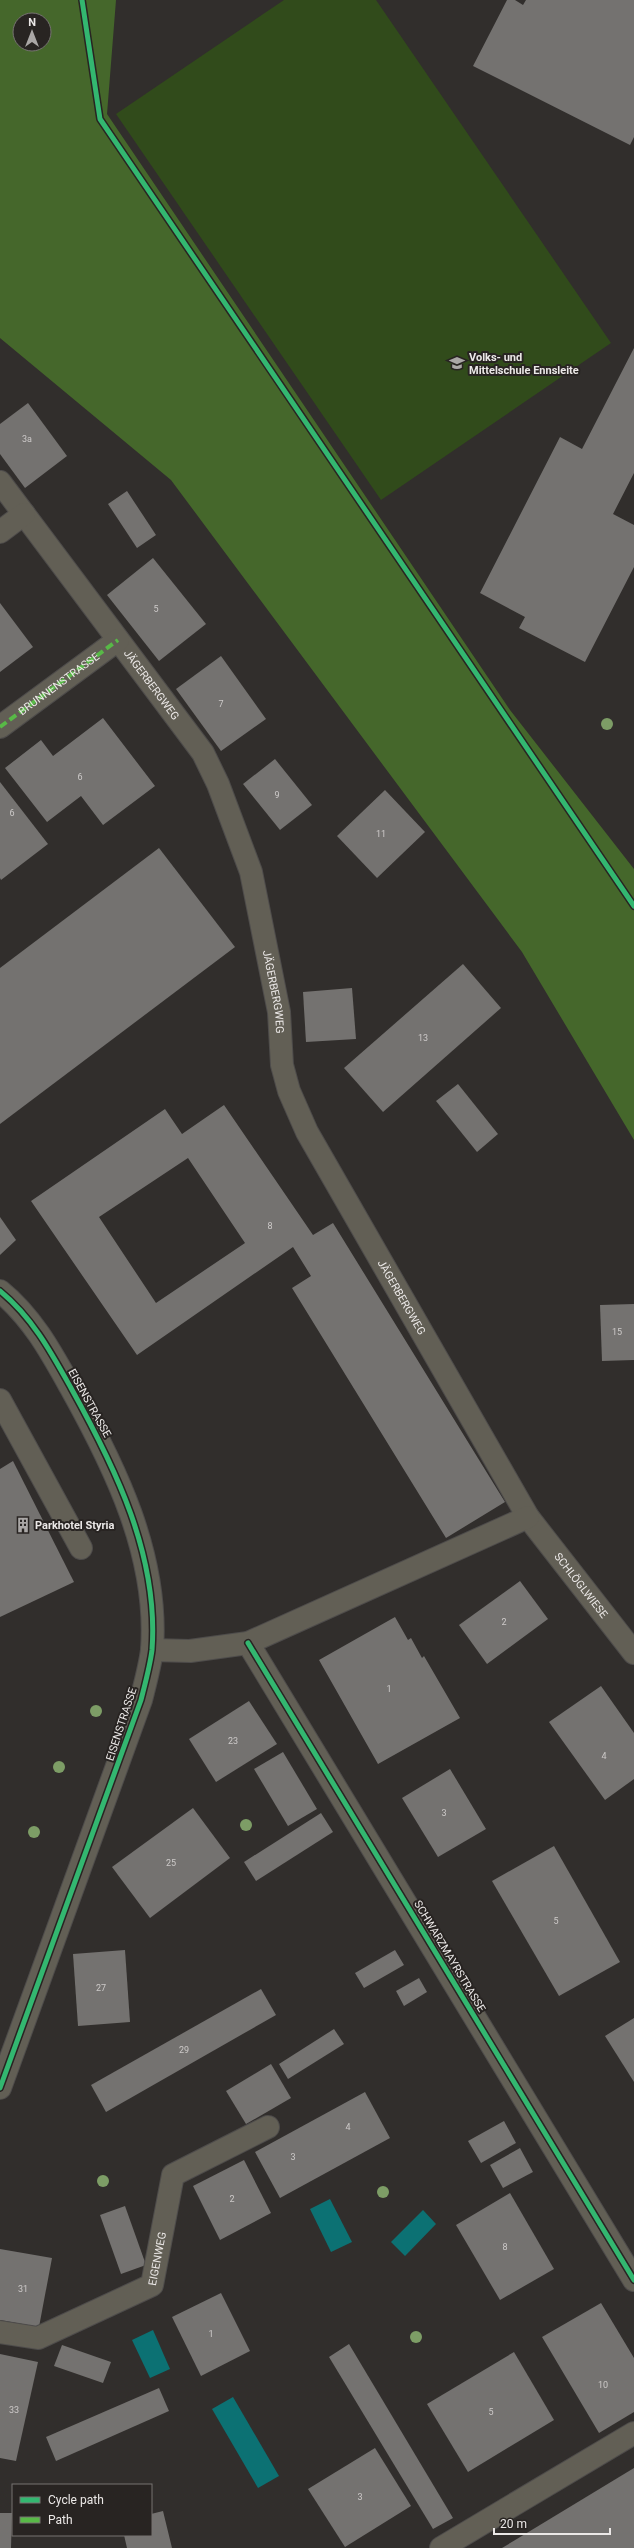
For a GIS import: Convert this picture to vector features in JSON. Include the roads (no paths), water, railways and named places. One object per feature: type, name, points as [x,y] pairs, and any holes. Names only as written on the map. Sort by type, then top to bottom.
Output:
[{"type":"street","name":"JÄGERBERGWEG","points":[[0,482],[202,753],[218,784],[251,872],[279,1012],[282,1065],[289,1091],[307,1132],[339,1191],[528,1517]]},
{"type":"street","points":[[0,532],[24,514]]},
{"type":"street","name":"BRUNNENSTRASSE","points":[[0,727],[118,640]]},
{"type":"street","name":"EISENSTRASSE","points":[[0,1291],[13,1301],[38,1331],[101,1441],[125,1498],[142,1552],[150,1600],[152,1650],[136,1715],[0,2088]]},
{"type":"street","points":[[0,1400],[81,1548]]},
{"type":"street","points":[[152,1650],[190,1651],[248,1643],[528,1517]]},
{"type":"street","name":"SCHLÖGLWIESE","points":[[528,1517],[634,1653]]},
{"type":"street","name":"SCHWARZMAYRSTRASSE","points":[[248,1643],[634,2280]]},
{"type":"street","name":"EIGENWEG","points":[[0,2332],[38,2338],[152,2285],[173,2175],[268,2127]]},
{"type":"street","points":[[441,2548],[634,2433]]},
{"type":"water","points":[[330,2199],[352,2242],[331,2252],[310,2209]]},
{"type":"water","points":[[423,2210],[436,2224],[405,2256],[391,2242]]},
{"type":"water","points":[[153,2330],[170,2369],[150,2378],[132,2340]]},
{"type":"water","points":[[233,2397],[279,2476],[258,2488],[212,2409]]},
{"type":"place","name":"Volks- und Mittelschule Ennsleite","points":[[457,363]]},
{"type":"place","name":"Parkhotel Styria","points":[[23,1525]]}]
